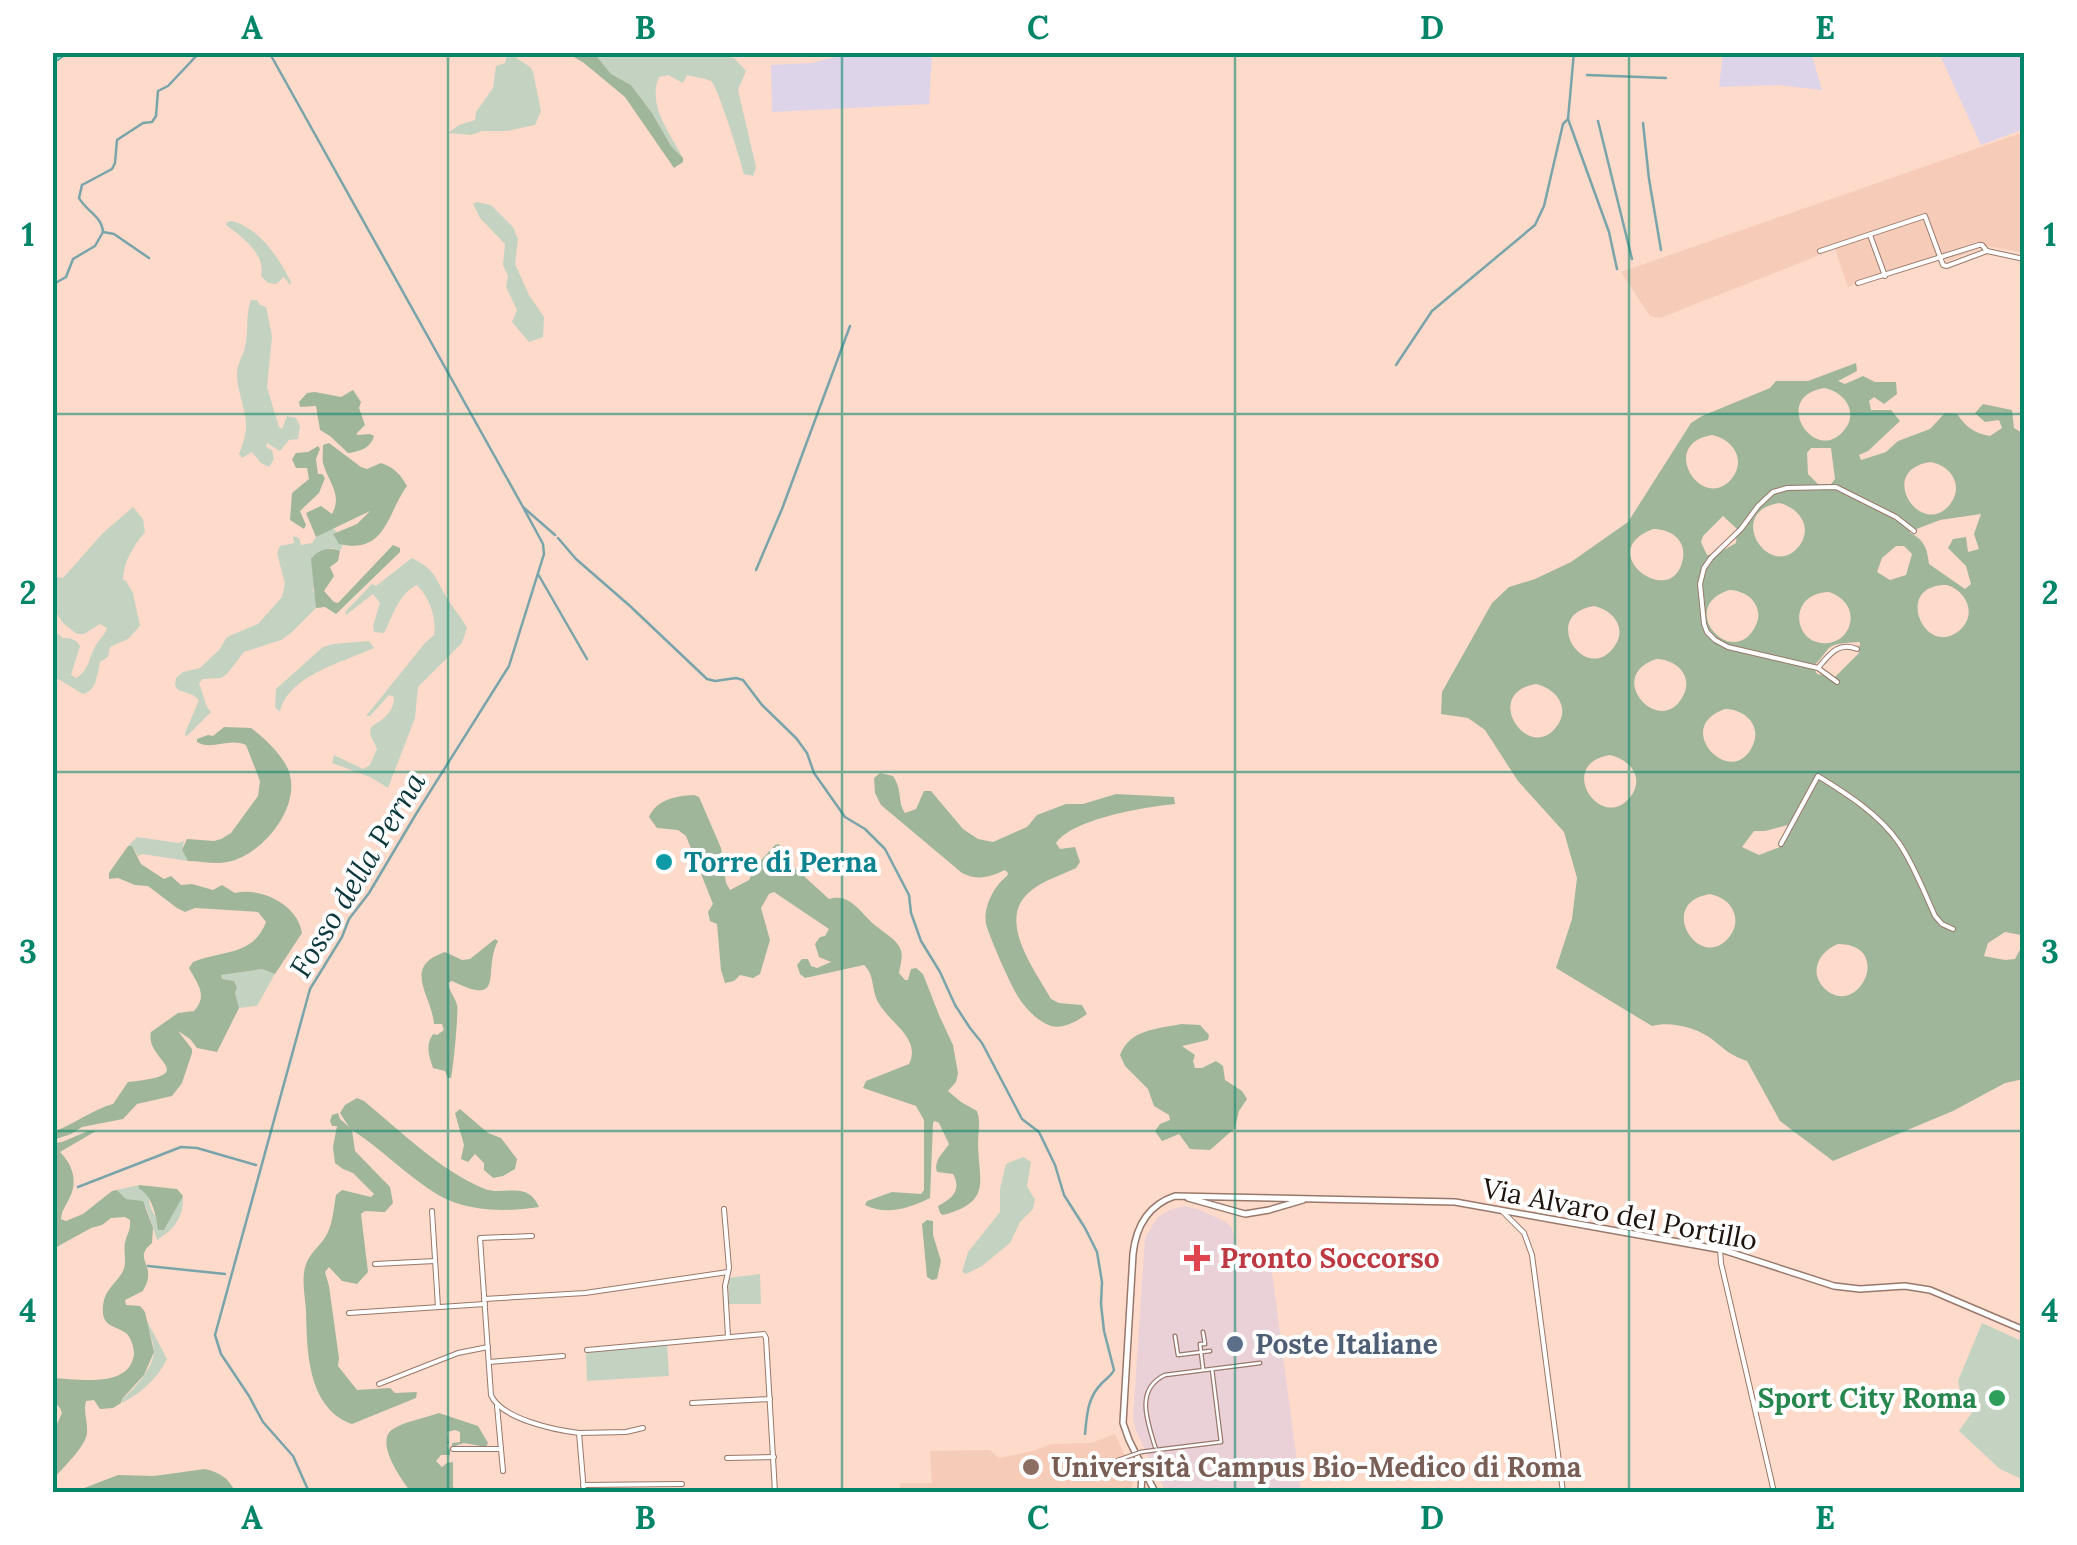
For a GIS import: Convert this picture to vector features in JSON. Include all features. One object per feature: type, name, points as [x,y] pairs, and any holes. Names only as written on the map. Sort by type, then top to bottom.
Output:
[{"type":"highway","points":[[52,58],[62,52]]},
{"type":"highway","points":[[743,52],[800,52]]},
{"type":"street","points":[[1820,251],[1925,216],[1943,265],[1987,251],[2024,259]]},
{"type":"street","points":[[1870,235],[1885,276]]},
{"type":"street","points":[[1858,284],[1982,245],[1987,251]]},
{"type":"street","points":[[1837,682],[1818,668],[1728,647],[1715,640],[1704,624],[1700,584],[1704,568],[1765,498],[1786,488],[1822,486],[1845,490],[1914,531]]},
{"type":"street","points":[[1818,668],[1832,651],[1846,646],[1856,649]]},
{"type":"street","points":[[1782,844],[1818,776],[1850,796],[1888,829],[1907,857],[1935,916],[1953,929]]},
{"type":"street","points":[[1155,1492],[1126,1432],[1123,1417],[1135,1238],[1151,1210],[1166,1199],[1180,1196]]},
{"type":"street","name":"Via Alvaro del Portillo","points":[[1180,1196],[1444,1201],[1720,1249],[1840,1287],[1905,1286],[1930,1290],[2024,1330]]},
{"type":"street","name":"Via Alvaro del Portillo","points":[[1180,1196],[1244,1214],[1316,1198]]},
{"type":"street","points":[[1230,1210],[1227,1204],[1238,1196]]},
{"type":"street","points":[[1258,1197],[1264,1204],[1262,1212]]},
{"type":"street","points":[[724,1209],[728,1336]]},
{"type":"street","points":[[432,1210],[438,1307]]},
{"type":"street","points":[[1502,1211],[1524,1233],[1532,1255],[1562,1492]]},
{"type":"street","points":[[503,1471],[497,1406],[491,1397],[480,1238],[532,1236]]},
{"type":"street","points":[[1720,1249],[1774,1492]]},
{"type":"street","points":[[375,1264],[435,1261]]},
{"type":"street","points":[[348,1313],[585,1292],[728,1272]]},
{"type":"street","points":[[1203,1332],[1203,1370]]},
{"type":"street","points":[[587,1350],[765,1334],[775,1492]]},
{"type":"street","points":[[1175,1336],[1178,1355],[1210,1351]]},
{"type":"street","points":[[379,1384],[458,1353],[488,1347]]},
{"type":"street","points":[[489,1362],[563,1356]]},
{"type":"street","points":[[1156,1450],[1145,1416],[1154,1381],[1166,1374],[1260,1363]]},
{"type":"street","points":[[1095,1474],[1095,1468],[1141,1452],[1221,1442],[1212,1369]]},
{"type":"street","points":[[692,1403],[770,1399]]},
{"type":"street","points":[[497,1406],[541,1426],[579,1433],[643,1428]]},
{"type":"street","points":[[579,1433],[584,1492]]},
{"type":"street","points":[[453,1448],[501,1449]]},
{"type":"street","points":[[727,1458],[774,1457]]},
{"type":"street","points":[[1141,1464],[1141,1492]]},
{"type":"street","points":[[583,1485],[682,1484]]},
{"type":"shaded area","points":[[1811,52],[1822,90],[1777,85],[1719,87],[1723,53]]},
{"type":"shaded area","points":[[851,53],[932,53],[929,104],[772,112],[771,65],[812,63]]},
{"type":"shaded area","points":[[1882,53],[2024,53],[2024,129],[1981,145],[1940,55]]},
{"type":"shaded area","points":[[2024,132],[2024,253],[1987,246],[1947,261],[1941,253],[1848,287],[1835,249],[1660,318],[1650,316],[1621,272]]},
{"type":"shaded area","points":[[1185,1206],[1232,1228],[1238,1261],[1270,1257],[1301,1492],[1166,1492],[1136,1431],[1133,1419],[1145,1238],[1157,1218]]},
{"type":"shaded area","name":"Università Campus Bio-Medico di Roma","points":[[1115,1434],[1134,1476],[1131,1492],[900,1492],[900,1483],[932,1483],[930,1451],[990,1450],[998,1458],[1052,1444],[1091,1443]]},
{"type":"green space","points":[[508,52],[533,72],[541,111],[535,125],[471,135],[448,133],[475,120],[476,112],[493,88],[496,66],[505,63]]},
{"type":"green space","points":[[704,52],[734,58],[746,71],[738,90],[756,167],[753,176],[744,174],[711,81],[687,75],[683,83],[668,75],[659,77],[658,108],[683,158],[631,85],[611,74],[594,53]]},
{"type":"green space","points":[[567,53],[594,53],[611,74],[631,85],[683,162],[674,168],[625,97]]},
{"type":"green space","points":[[473,204],[491,205],[513,227],[518,239],[515,264],[544,317],[543,337],[529,342],[512,322],[517,310],[506,287],[505,244],[480,218]]},
{"type":"green space","points":[[232,221],[252,230],[268,245],[290,285],[284,277],[276,284],[261,276],[256,253],[226,225]]},
{"type":"green space","points":[[251,300],[266,307],[272,336],[267,387],[279,427],[282,429],[287,416],[296,418],[300,426],[298,439],[289,440],[280,451],[267,443],[274,459],[269,467],[252,452],[242,458],[239,454],[246,423],[237,373]]},
{"type":"green space","points":[[1856,363],[1857,371],[1838,381],[1845,384],[1863,376],[1875,382],[1896,382],[1897,394],[1884,404],[1874,397],[1869,401],[1871,410],[1891,410],[1900,421],[1859,455],[1861,460],[1930,429],[1945,413],[1957,414],[1971,429],[1990,436],[2002,428],[1999,420],[1985,422],[1975,413],[1983,404],[2012,410],[2014,428],[2024,434],[2024,1079],[2005,1083],[1953,1111],[1833,1161],[1780,1121],[1747,1061],[1692,1029],[1668,1024],[1652,1026],[1556,968],[1572,919],[1577,878],[1564,832],[1518,781],[1485,730],[1468,718],[1441,714],[1442,692],[1492,603],[1509,587],[1571,562],[1628,522],[1691,423],[1770,388],[1776,381],[1808,381]],"holes":[[[1824,388],[1843,398],[1850,409],[1849,422],[1834,439],[1811,436],[1799,415],[1800,404],[1808,394]],[[1712,435],[1731,445],[1738,463],[1733,477],[1721,487],[1710,488],[1699,483],[1686,463],[1688,451],[1696,441]],[[1811,448],[1831,448],[1835,479],[1831,484],[1818,484],[1808,474],[1807,453]],[[1930,462],[1949,471],[1956,489],[1951,503],[1940,513],[1928,514],[1917,510],[1905,489],[1906,478],[1914,468]],[[1779,503],[1802,518],[1804,538],[1788,555],[1777,556],[1758,542],[1753,531],[1755,519],[1763,509]],[[1981,514],[1974,534],[1979,549],[1968,552],[1966,537],[1953,539],[1948,548],[1966,566],[1971,584],[1965,589],[1929,564],[1921,541],[1909,532],[1940,520]],[[1723,516],[1737,529],[1736,543],[1707,555],[1701,542],[1703,536]],[[1653,529],[1671,533],[1682,545],[1683,558],[1677,573],[1666,580],[1641,573],[1630,551],[1636,539]],[[1896,546],[1904,546],[1912,554],[1906,575],[1890,580],[1877,572],[1882,558]],[[1930,588],[1954,588],[1964,597],[1969,610],[1966,623],[1948,637],[1936,636],[1920,619],[1921,596]],[[1729,590],[1748,596],[1757,607],[1758,620],[1745,638],[1734,642],[1714,631],[1707,609]],[[1829,592],[1844,601],[1851,617],[1844,634],[1828,643],[1807,637],[1799,619],[1806,601]],[[1594,606],[1607,611],[1619,627],[1618,640],[1603,657],[1581,654],[1572,644],[1570,622],[1578,612]],[[1860,642],[1859,653],[1835,677],[1817,674],[1813,666],[1836,645]],[[1656,659],[1676,665],[1685,676],[1683,696],[1673,707],[1662,711],[1651,708],[1635,690],[1635,678],[1641,668]],[[1536,684],[1549,690],[1562,705],[1561,719],[1546,736],[1534,737],[1515,723],[1512,700],[1520,690]],[[1725,709],[1750,720],[1755,739],[1743,758],[1731,762],[1710,751],[1703,729],[1710,718]],[[1610,755],[1623,760],[1636,776],[1635,789],[1619,806],[1597,803],[1584,782],[1594,761]],[[1788,825],[1780,847],[1759,855],[1742,847],[1754,831]],[[1710,894],[1725,900],[1732,909],[1734,928],[1719,946],[1707,947],[1688,933],[1685,910],[1694,900]],[[2005,932],[2021,935],[2022,946],[2015,959],[1984,956],[1988,943]],[[1838,944],[1855,947],[1865,956],[1868,967],[1858,989],[1837,996],[1819,982],[1818,962]]]},
{"type":"green space","points":[[353,390],[361,402],[365,425],[357,435],[374,436],[364,449],[348,453],[320,430],[316,406],[300,407],[299,402],[307,393],[341,397]]},
{"type":"green space","points":[[329,443],[361,467],[367,469],[381,463],[390,467],[407,486],[383,529],[367,543],[339,544],[333,534],[357,524],[370,511],[316,537],[306,513],[321,506],[332,514],[335,507],[335,494],[323,461],[323,445]]},
{"type":"green space","points":[[318,446],[318,474],[325,478],[319,493],[300,511],[304,529],[290,520],[292,493],[309,479],[307,468],[296,468],[292,459],[296,453]]},
{"type":"green space","points":[[133,507],[143,519],[145,532],[130,554],[123,580],[133,593],[140,626],[128,639],[110,647],[108,657],[100,662],[94,686],[83,694],[53,679],[53,630],[80,646],[71,675],[76,678],[84,671],[107,628],[100,624],[77,634],[63,623],[53,608],[53,576],[63,578],[102,534]]},
{"type":"green space","points":[[333,528],[343,545],[340,551],[331,548],[313,590],[316,608],[281,640],[244,652],[221,678],[203,679],[199,683],[211,712],[186,737],[199,700],[178,690],[176,678],[200,668],[227,637],[258,624],[282,597],[285,584],[277,553],[280,546],[294,543],[293,536],[299,538],[301,545],[312,543]]},
{"type":"green space","points":[[393,545],[400,552],[336,614],[325,607],[316,608],[311,559],[314,556],[324,550],[340,551],[338,561],[330,567],[334,576],[324,591],[338,603]]},
{"type":"green space","points":[[412,558],[432,572],[467,628],[462,643],[418,687],[415,718],[388,788],[332,763],[334,755],[363,769],[370,765],[377,749],[371,727],[390,711],[394,697],[389,695],[366,716],[434,635],[433,615],[417,585],[401,600],[384,633],[374,632],[380,603],[373,594],[346,615],[345,612],[372,584],[376,586]]},
{"type":"green space","points":[[369,641],[374,648],[305,679],[285,699],[280,712],[275,707],[276,689],[323,647]]},
{"type":"green space","points":[[224,727],[251,728],[274,748],[290,775],[289,803],[275,829],[240,858],[222,863],[188,861],[182,850],[187,839],[214,841],[231,833],[258,796],[260,781],[246,745],[197,742]]},
{"type":"green space","points":[[880,773],[893,776],[905,813],[916,809],[924,791],[931,791],[963,829],[978,839],[993,842],[1027,827],[1037,815],[1066,804],[1083,804],[1116,794],[1174,797],[1175,804],[1111,815],[1065,834],[1056,843],[1060,849],[1075,847],[1080,862],[1076,868],[1037,886],[1021,902],[1017,929],[1036,974],[1051,999],[1082,1005],[1087,1014],[1056,1027],[1027,1009],[1010,981],[986,924],[991,897],[1008,873],[1005,870],[979,877],[962,873],[881,805],[874,778]]},
{"type":"green space","points":[[699,797],[721,848],[730,890],[749,880],[755,867],[779,844],[784,858],[829,899],[850,901],[895,941],[902,954],[899,973],[905,980],[911,969],[923,974],[953,1045],[958,1073],[948,1091],[978,1115],[980,1180],[976,1197],[969,1204],[940,1213],[938,1206],[951,1197],[956,1185],[953,1174],[937,1172],[938,1160],[949,1144],[935,1121],[930,1198],[898,1209],[881,1210],[865,1205],[892,1192],[921,1194],[924,1190],[924,1120],[916,1106],[863,1088],[866,1081],[909,1064],[912,1055],[908,1038],[878,1002],[864,965],[805,978],[800,974],[797,965],[802,959],[808,959],[817,968],[831,962],[819,957],[815,944],[829,929],[774,892],[761,908],[770,940],[760,974],[753,978],[740,975],[725,983],[717,924],[710,921],[708,912],[713,904],[686,836],[678,830],[657,828],[649,817],[662,802]]},
{"type":"green space","points":[[137,837],[184,841],[182,850],[188,861],[138,856],[128,846]]},
{"type":"green space","points":[[128,846],[132,846],[141,864],[164,879],[171,876],[181,885],[213,890],[222,885],[235,893],[256,893],[277,900],[294,914],[302,933],[275,974],[262,969],[221,975],[222,979],[234,981],[239,1008],[217,1052],[197,1048],[178,1031],[192,1053],[182,1083],[172,1096],[137,1104],[123,1119],[82,1127],[53,1140],[53,1132],[113,1104],[128,1082],[163,1075],[167,1070],[151,1042],[151,1032],[178,1013],[194,1011],[198,1005],[200,990],[189,968],[193,962],[244,947],[266,922],[258,912],[195,908],[185,912],[148,886],[109,879]]},
{"type":"green space","points":[[495,939],[498,941],[487,988],[448,983],[457,1009],[452,1073],[448,1078],[445,1071],[433,1068],[429,1055],[433,1034],[444,1030],[442,1024],[434,1024],[422,983],[424,966],[445,952],[462,960],[470,959]]},
{"type":"green space","points":[[263,969],[275,974],[257,1006],[239,1008],[234,981],[222,979],[221,975]]},
{"type":"green space","points":[[1181,1024],[1200,1025],[1209,1035],[1208,1040],[1182,1046],[1195,1055],[1195,1068],[1216,1061],[1223,1066],[1225,1080],[1247,1099],[1235,1128],[1210,1150],[1190,1149],[1179,1134],[1162,1141],[1155,1131],[1170,1120],[1169,1115],[1154,1106],[1148,1089],[1125,1066],[1120,1055],[1137,1035]]},
{"type":"green space","points":[[357,1098],[452,1172],[492,1191],[522,1191],[539,1207],[489,1209],[451,1201],[429,1189],[352,1130],[355,1151],[390,1187],[393,1203],[385,1212],[361,1214],[368,1272],[357,1284],[342,1281],[329,1267],[325,1272],[338,1366],[357,1390],[390,1388],[395,1393],[417,1392],[416,1398],[352,1424],[326,1405],[312,1376],[304,1281],[308,1260],[330,1228],[336,1195],[342,1190],[371,1197],[374,1194],[353,1173],[335,1163],[337,1126],[332,1126],[332,1115],[338,1113],[349,1127],[340,1113]]},
{"type":"green space","points":[[460,1109],[488,1133],[501,1138],[517,1159],[515,1169],[493,1178],[475,1154],[468,1162],[461,1159],[464,1145],[455,1113]]},
{"type":"green space","points":[[96,1131],[60,1152],[74,1178],[61,1219],[66,1221],[83,1214],[112,1191],[117,1190],[126,1199],[143,1201],[153,1228],[152,1243],[144,1252],[148,1279],[143,1291],[125,1300],[126,1305],[140,1306],[145,1312],[154,1352],[144,1375],[121,1403],[100,1409],[94,1400],[86,1401],[86,1438],[53,1479],[53,1433],[62,1413],[53,1400],[53,1378],[113,1377],[123,1373],[134,1354],[128,1335],[109,1324],[103,1313],[105,1296],[124,1269],[130,1220],[111,1218],[53,1249],[53,1143]]},
{"type":"green space","points":[[1023,1157],[1031,1162],[1027,1186],[1035,1200],[1033,1209],[1020,1222],[1010,1243],[982,1266],[966,1274],[962,1272],[968,1252],[1000,1212],[1006,1164]]},
{"type":"green space","points":[[139,1185],[147,1195],[157,1225],[165,1229],[183,1196],[177,1222],[157,1240],[146,1207],[126,1199],[117,1190]]},
{"type":"green space","points":[[139,1185],[177,1189],[183,1196],[164,1230],[158,1230],[153,1206]]},
{"type":"green space","points":[[933,1221],[941,1261],[937,1279],[932,1280],[927,1277],[922,1224]]},
{"type":"green space","points":[[760,1274],[761,1304],[729,1304],[728,1278]]},
{"type":"green space","points":[[146,1319],[167,1359],[148,1385],[122,1403],[143,1378],[153,1357]]},
{"type":"green space","name":"Sport City Roma","points":[[1982,1323],[2024,1342],[2024,1480],[2000,1469],[1959,1431],[1978,1404],[1960,1392],[1958,1381]]},
{"type":"green space","points":[[667,1345],[669,1376],[587,1381],[586,1352]]},
{"type":"green space","points":[[439,1413],[478,1426],[488,1443],[486,1447],[464,1443],[452,1447],[452,1443],[460,1442],[460,1432],[447,1432],[450,1455],[441,1455],[436,1461],[442,1467],[453,1462],[453,1487],[458,1492],[411,1492],[391,1460],[388,1435],[404,1424]]},
{"type":"green space","points":[[205,1469],[223,1476],[235,1492],[74,1492],[118,1475],[154,1476]]},
{"type":"waterway","points":[[52,285],[66,277],[73,259],[95,246],[103,232],[100,222],[79,198],[82,185],[112,169],[117,140],[143,123],[152,122],[158,91],[168,86],[200,52]]},
{"type":"waterway","name":"Fosso della Perna","points":[[269,52],[523,507],[555,535]]},
{"type":"waterway","points":[[1574,52],[1568,119],[1609,232],[1617,269]]},
{"type":"waterway","points":[[1587,75],[1666,78]]},
{"type":"waterway","points":[[1396,365],[1432,311],[1535,225],[1544,206],[1563,124],[1568,119]]},
{"type":"waterway","points":[[1598,121],[1632,259]]},
{"type":"waterway","points":[[1643,123],[1661,250]]},
{"type":"waterway","points":[[103,232],[114,234],[149,258]]},
{"type":"waterway","points":[[756,570],[850,326]]},
{"type":"waterway","name":"Fosso della Perna","points":[[309,1492],[293,1456],[263,1422],[221,1354],[215,1335],[310,989],[349,919],[369,893],[509,666],[544,554],[543,544],[523,507]]},
{"type":"waterway","points":[[558,538],[707,679],[743,680],[796,738],[814,773],[845,817],[865,829],[885,849],[909,895],[921,941],[1022,1119],[1039,1132],[1064,1195],[1097,1252],[1104,1331],[1114,1370],[1093,1395],[1085,1434]]},
{"type":"waterway","points":[[538,574],[587,659]]},
{"type":"waterway","points":[[78,1187],[181,1147],[256,1165]]},
{"type":"waterway","points":[[148,1266],[225,1274]]},
{"type":"place","name":"Torre di Perna","points":[[664,862]]},
{"type":"place","name":"Pronto Soccorso","points":[[1197,1258]]},
{"type":"place","name":"Poste Italiane","points":[[1235,1344]]},
{"type":"place","name":"Sport City Roma","points":[[1997,1398]]},
{"type":"place","name":"Università Campus Bio-Medico di Roma","points":[[1031,1467]]}]
